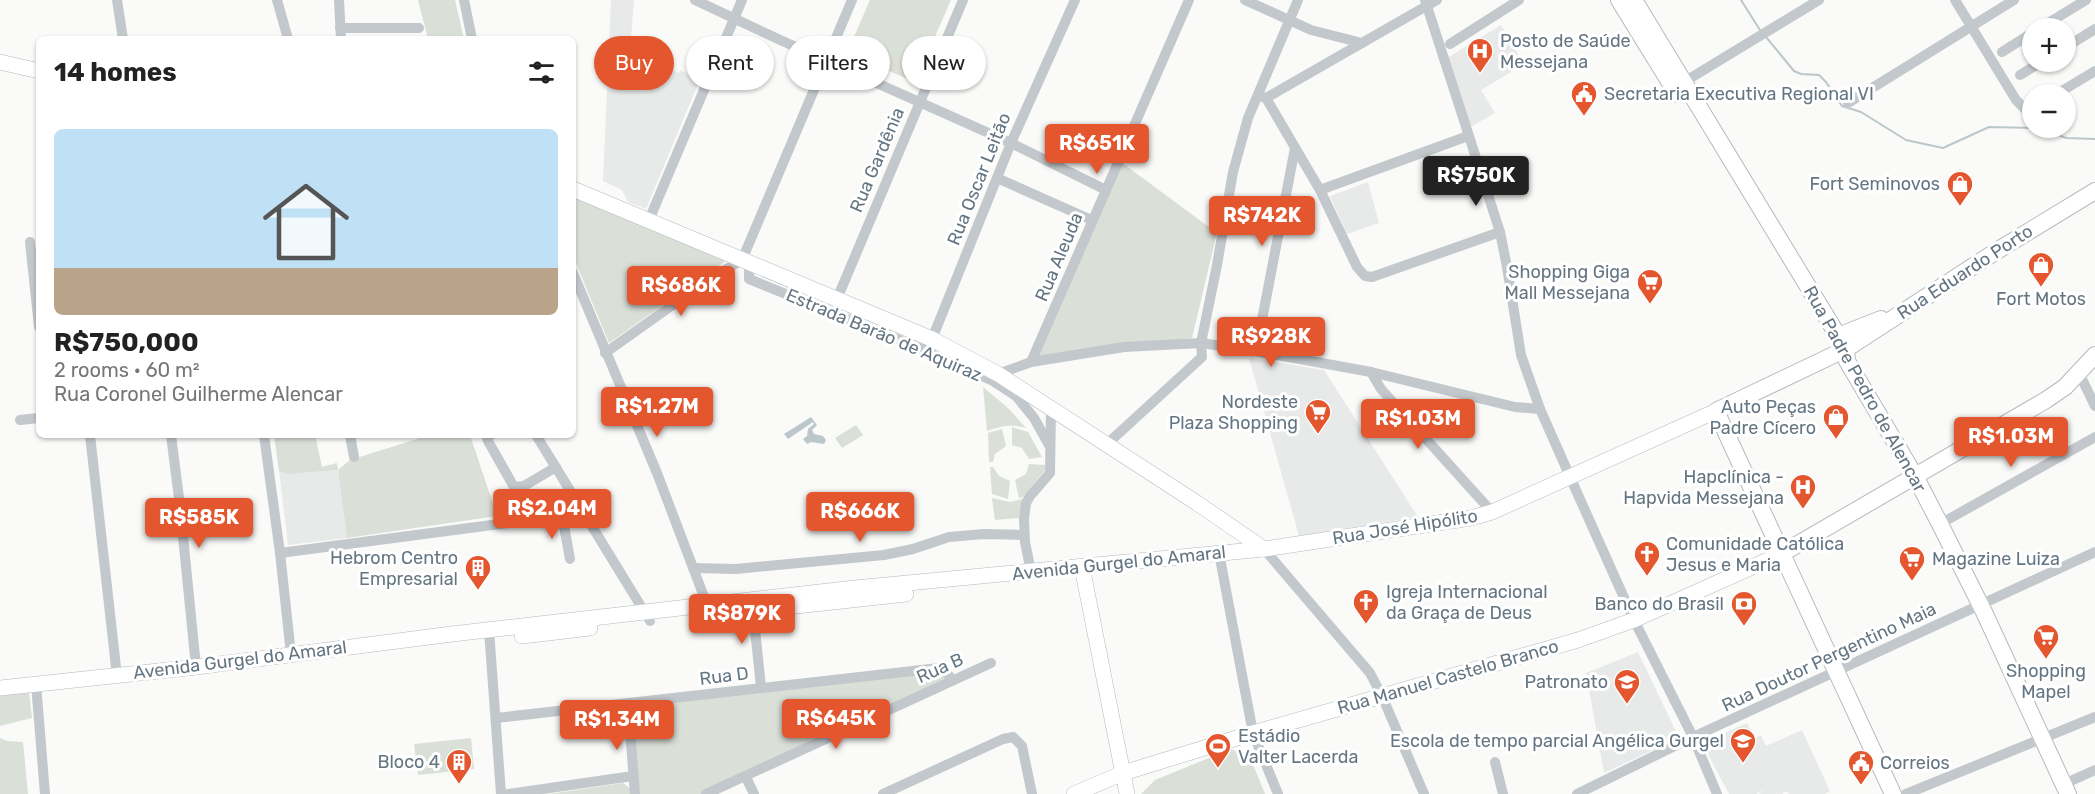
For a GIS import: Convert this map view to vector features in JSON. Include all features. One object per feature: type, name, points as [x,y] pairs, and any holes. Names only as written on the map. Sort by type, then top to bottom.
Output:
[{"type":"main road","name":"Rua Padre Pedro de Alencar","points":[[1619,0],[1678,86],[1840,347],[1915,476],[1981,605],[2066,789]]},
{"type":"main road","name":"Rua Padre Pedro de Alencar","points":[[1634,0],[1678,86]]},
{"type":"main road","name":"Rua Eduardo Porto","points":[[1840,347],[1875,321],[1900,315],[2069,205],[2095,191]]},
{"type":"main road","name":"Rua José Hipólito","points":[[1716,411],[1840,347]]},
{"type":"main road","points":[[1781,554],[2046,400],[2065,387],[2095,355]]},
{"type":"main road","points":[[1716,411],[1893,794]]},
{"type":"street","points":[[117,0],[123,36]]},
{"type":"street","points":[[277,0],[287,36]]},
{"type":"street","points":[[339,0],[341,33],[419,28]]},
{"type":"street","points":[[465,0],[471,36]]},
{"type":"street","points":[[695,0],[786,41]]},
{"type":"street","points":[[649,220],[742,0]]},
{"type":"street","points":[[836,36],[852,0]]},
{"type":"street","name":"Rua Gardênia","points":[[838,307],[963,0]]},
{"type":"street","name":"Rua Oscar Leitão","points":[[928,345],[1011,143],[1075,0]]},
{"type":"street","name":"Rua Aleuda","points":[[1032,362],[1189,0]]},
{"type":"street","points":[[1245,0],[1324,34],[1362,43]]},
{"type":"street","points":[[1107,444],[1202,357],[1201,343],[1233,172],[1248,118],[1262,97],[1298,0]]},
{"type":"street","points":[[1450,44],[1519,0]]},
{"type":"street","points":[[1678,86],[1819,0]]},
{"type":"street","points":[[1955,0],[2016,100],[2022,106]]},
{"type":"street","points":[[1848,103],[2014,0]]},
{"type":"street","points":[[2056,18],[2086,0]]},
{"type":"street","points":[[1262,97],[1362,43],[1430,2],[1468,136],[1500,232],[1521,355],[1540,409],[1634,620],[1693,737],[1717,794]]},
{"type":"street","points":[[2076,41],[2095,29]]},
{"type":"street","points":[[2002,52],[2022,39]]},
{"type":"street","points":[[0,62],[36,70]]},
{"type":"street","points":[[2074,84],[2095,71]]},
{"type":"street","points":[[2020,75],[2025,72]]},
{"type":"street","points":[[890,88],[1011,143],[1106,190]]},
{"type":"street","points":[[605,353],[708,280],[746,261],[814,90]]},
{"type":"street","points":[[1262,97],[1320,190],[1362,275],[1372,277],[1500,232]]},
{"type":"street","points":[[1320,190],[1468,136]]},
{"type":"street","points":[[1256,351],[1295,148]]},
{"type":"street","points":[[997,178],[1086,218]]},
{"type":"street","name":"Estrada Barão de Aquiraz","points":[[576,190],[746,261],[838,307],[878,331],[928,345]]},
{"type":"street","points":[[30,242],[36,296]]},
{"type":"street","points":[[576,280],[657,473],[709,610]]},
{"type":"street","name":"Estrada Barão de Aquiraz","points":[[838,307],[874,315],[978,369],[998,374],[1197,502],[1264,549]]},
{"type":"street","points":[[874,315],[878,331]]},
{"type":"street","points":[[998,374],[1032,362],[1124,348],[1201,343],[1371,372],[1515,406],[1540,409]]},
{"type":"street","name":"Estrada Barão de Aquiraz","points":[[978,369],[1016,396],[1033,397]]},
{"type":"street","points":[[1371,372],[1381,389],[1492,512]]},
{"type":"street","points":[[2079,373],[2095,406]]},
{"type":"street","points":[[1016,396],[1034,418],[1049,446]]},
{"type":"street","points":[[1031,572],[1024,535],[1026,503],[1050,472],[1051,409]]},
{"type":"street","name":"Rua José Hipólito","points":[[1264,549],[1471,518],[1492,512],[1716,411]]},
{"type":"street","points":[[20,420],[36,418]]},
{"type":"street","points":[[1940,524],[2095,437]]},
{"type":"street","points":[[90,438],[117,676]]},
{"type":"street","points":[[171,438],[196,667]]},
{"type":"street","points":[[264,438],[291,654]]},
{"type":"street","points":[[351,438],[354,457]]},
{"type":"street","points":[[487,438],[514,487],[524,486],[556,467]]},
{"type":"street","points":[[538,438],[647,616]]},
{"type":"street","points":[[280,553],[583,513]]},
{"type":"street","points":[[562,515],[570,559]]},
{"type":"street","points":[[693,568],[736,569],[884,555],[913,549],[949,537],[984,534],[1024,535]]},
{"type":"street","points":[[1264,549],[1370,673],[1424,794]]},
{"type":"street","name":"Avenida Gurgel do Amaral","points":[[0,688],[647,616],[959,588],[975,577],[1264,549]]},
{"type":"street","name":"Rua Doutor Pergentino Maia","points":[[1577,794],[1693,737],[2095,552]]},
{"type":"street","points":[[1219,553],[1253,733],[1278,794]]},
{"type":"street","name":"Rua Manuel Castelo Branco","points":[[1074,794],[1123,773],[1253,733],[1578,640],[1634,620],[1781,554]]},
{"type":"street","points":[[1082,567],[1127,794]]},
{"type":"street","points":[[752,606],[761,687]]},
{"type":"street","points":[[486,633],[496,718],[501,794]]},
{"type":"street","name":"Rua B","points":[[706,794],[952,679],[992,663]]},
{"type":"street","name":"Rua D","points":[[496,718],[628,705],[761,687],[939,668],[952,679]]},
{"type":"street","points":[[36,684],[45,794]]},
{"type":"street","points":[[628,705],[635,794]]},
{"type":"street","points":[[1906,794],[2095,717]]},
{"type":"street","points":[[883,794],[1003,739],[1013,737],[1022,746],[1032,794]]},
{"type":"street","points":[[1495,762],[1503,794]]},
{"type":"street","points":[[2066,789],[2095,770]]},
{"type":"street","points":[[508,794],[633,776]]},
{"type":"street","points":[[746,777],[754,794]]},
{"type":"shaded area","points":[[418,0],[455,0],[463,36],[427,36]]},
{"type":"shaded area","points":[[611,0],[634,0],[631,36],[609,36]]},
{"type":"shaded area","points":[[870,0],[951,0],[935,36],[902,36],[902,76],[890,71],[890,36],[854,36]]},
{"type":"shaded area","name":"Posto de Saúde Messejana","points":[[1501,25],[1524,64],[1481,90],[1495,113],[1470,127],[1447,58]]},
{"type":"shaded area","points":[[674,71],[686,73],[686,90],[695,90],[646,209],[628,202],[622,190],[603,181],[607,90],[674,90]]},
{"type":"shaded area","points":[[1121,162],[1217,233],[1192,338],[1030,360]]},
{"type":"shaded area","points":[[1368,182],[1379,223],[1347,234],[1330,196]]},
{"type":"shaded area","points":[[576,198],[724,259],[724,262],[609,343],[576,263]]},
{"type":"shaded area","name":"Nordeste Plaza Shopping","points":[[1249,358],[1324,370],[1418,517],[1299,536]]},
{"type":"shaded area","points":[[983,387],[1008,408],[1026,428],[1006,426],[987,431]]},
{"type":"shaded area","points":[[811,417],[817,425],[812,430],[814,434],[823,436],[826,440],[824,444],[811,442],[807,444],[803,439],[807,436],[808,429],[814,424],[813,422],[788,439],[784,434]]},
{"type":"shaded area","points":[[856,425],[863,435],[842,448],[835,438]]},
{"type":"shaded area","points":[[1012,427],[1028,432],[1042,457],[1029,459],[1022,448],[1012,445]]},
{"type":"shaded area","points":[[1002,429],[1006,446],[995,454],[993,462],[989,462],[988,433]]},
{"type":"shaded area","points":[[274,438],[316,438],[322,467],[337,463],[338,470],[289,474],[279,471]]},
{"type":"shaded area","points":[[420,438],[471,438],[497,516],[347,538],[338,470],[350,460]]},
{"type":"shaded area","points":[[1029,464],[1045,465],[1045,470],[1023,497],[1019,498],[1015,480],[1026,474]]},
{"type":"shaded area","points":[[990,467],[993,467],[999,476],[1010,481],[1008,499],[992,494]]},
{"type":"shaded area","points":[[338,470],[347,538],[288,545],[279,471],[289,474]]},
{"type":"shaded area","points":[[992,498],[1010,502],[1022,499],[1019,518],[995,520]]},
{"type":"shaded area","name":"Patronato","points":[[1638,652],[1679,738],[1604,773],[1586,673]]},
{"type":"shaded area","points":[[939,668],[951,679],[703,794],[635,794],[628,705]]},
{"type":"shaded area","points":[[29,692],[32,718],[0,726],[0,695]]},
{"type":"shaded area","points":[[1747,723],[1755,738],[1761,735],[1766,746],[1802,730],[1830,791],[1824,794],[1789,794],[1786,791],[1782,794],[1759,794],[1766,789],[1756,794],[1729,794],[1702,743]]},
{"type":"shaded area","points":[[0,738],[23,742],[28,794],[0,794]]},
{"type":"shaded area","points":[[471,738],[474,769],[418,775],[414,744]]},
{"type":"shaded area","name":"Estádio Valter Lacerda","points":[[1231,749],[1250,757],[1265,794],[1141,794],[1155,780]]},
{"type":"shaded area","points":[[623,783],[631,789],[632,794],[549,794]]},
{"type":"waterway","points":[[1741,0],[1760,30]]},
{"type":"waterway","points":[[1766,37],[1794,71],[1801,74],[1819,75],[1842,106],[1861,112],[1906,140],[1943,148],[1989,127],[2040,128],[2066,138],[2095,139]]},
{"type":"place","name":"Posto de Saúde Messejana","points":[[1480,74]]},
{"type":"place","name":"Secretaria Executiva Regional VI","points":[[1584,117]]},
{"type":"place","name":"Fort Seminovos","points":[[1960,207]]},
{"type":"place","name":"Fort Motos","points":[[2041,288]]},
{"type":"place","name":"Shopping Giga Mall Messejana","points":[[1650,305]]},
{"type":"place","name":"Nordeste Plaza Shopping","points":[[1318,435]]},
{"type":"place","name":"Auto Peças Padre Cícero","points":[[1836,440]]},
{"type":"place","name":"Hapclínica - Hapvida Messejana","points":[[1803,510]]},
{"type":"place","name":"Comunidade Católica Jesus e Maria","points":[[1647,577]]},
{"type":"place","name":"Magazine Luiza","points":[[1912,582]]},
{"type":"place","name":"Hebrom Centro Empresarial","points":[[478,591]]},
{"type":"place","name":"Igreja Internacional da Graça de Deus","points":[[1366,625]]},
{"type":"place","name":"Banco do Brasil","points":[[1744,627]]},
{"type":"place","name":"Shopping Mapel","points":[[2046,660]]},
{"type":"place","name":"Patronato","points":[[1627,705]]},
{"type":"place","name":"Escola de tempo parcial Angélica Gurgel","points":[[1743,764]]},
{"type":"place","name":"Estádio Valter Lacerda","points":[[1218,769]]},
{"type":"place","name":"Bloco 4","points":[[459,785]]},
{"type":"place","name":"Correios","points":[[1861,786]]}]
